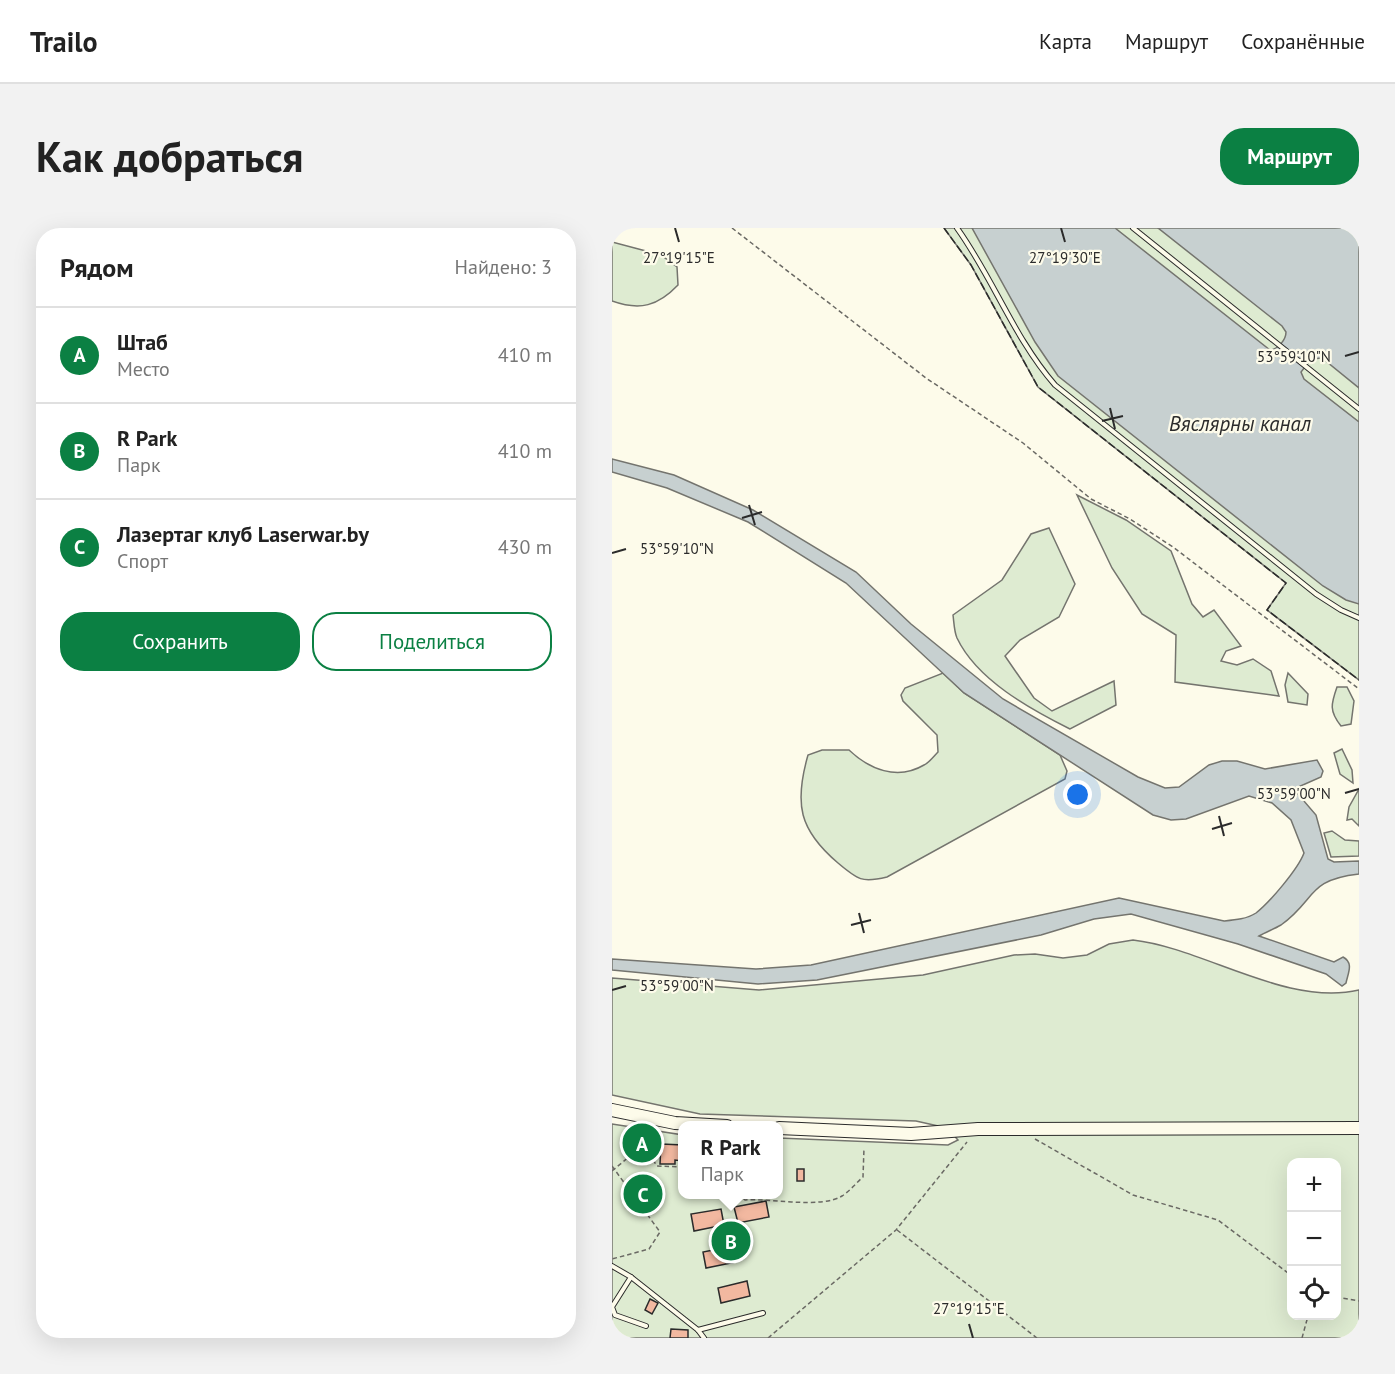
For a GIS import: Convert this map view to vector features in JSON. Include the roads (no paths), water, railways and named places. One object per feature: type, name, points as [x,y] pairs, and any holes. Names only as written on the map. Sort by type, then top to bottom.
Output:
[{"type":"street","points":[[612,1110],[678,1123]]},
{"type":"street","points":[[783,1128],[911,1134],[1016,1128],[1359,1128]]},
{"type":"lane","points":[[957,228],[970,246],[1037,365],[1055,385],[1316,594],[1359,618]]},
{"type":"lane","points":[[1132,228],[1359,409]]},
{"type":"lane","points":[[612,1266],[631,1277],[698,1330],[704,1338]]},
{"type":"lane","points":[[631,1277],[612,1307],[615,1315],[646,1326]]},
{"type":"lane","points":[[698,1330],[763,1313]]},
{"type":"water","name":"Вяслярны канал","points":[[972,228],[1115,228],[1270,350],[1279,346],[1285,338],[1286,332],[1282,326],[1158,228],[1359,228],[1359,388],[1322,358],[1311,359],[1301,372],[1304,379],[1359,422],[1359,604],[1346,600],[1323,586],[1058,376],[1035,342]]},
{"type":"water","points":[[612,459],[674,475],[753,510],[856,572],[911,624],[1003,699],[1138,777],[1165,788],[1179,787],[1209,765],[1222,761],[1237,761],[1265,769],[1317,760],[1323,771],[1321,777],[1296,788],[1297,793],[1316,815],[1328,859],[1334,862],[1359,861],[1359,874],[1342,877],[1321,886],[1293,916],[1259,936],[1334,962],[1343,957],[1349,965],[1346,983],[1342,986],[1326,974],[1238,944],[1131,914],[1094,919],[1041,935],[817,980],[758,984],[612,970],[612,959],[756,969],[811,965],[1119,898],[1224,921],[1237,920],[1252,915],[1262,908],[1290,876],[1304,853],[1291,820],[1272,803],[1249,796],[1186,819],[1171,820],[1153,815],[964,693],[846,583],[748,522],[667,488],[612,472]]},
{"type":"place","name":"Штаб","points":[[642,1143]]},
{"type":"place","name":"Лазертаг клуб Laserwar.by","points":[[643,1194]]},
{"type":"place","name":"R Park","points":[[731,1241]]}]
